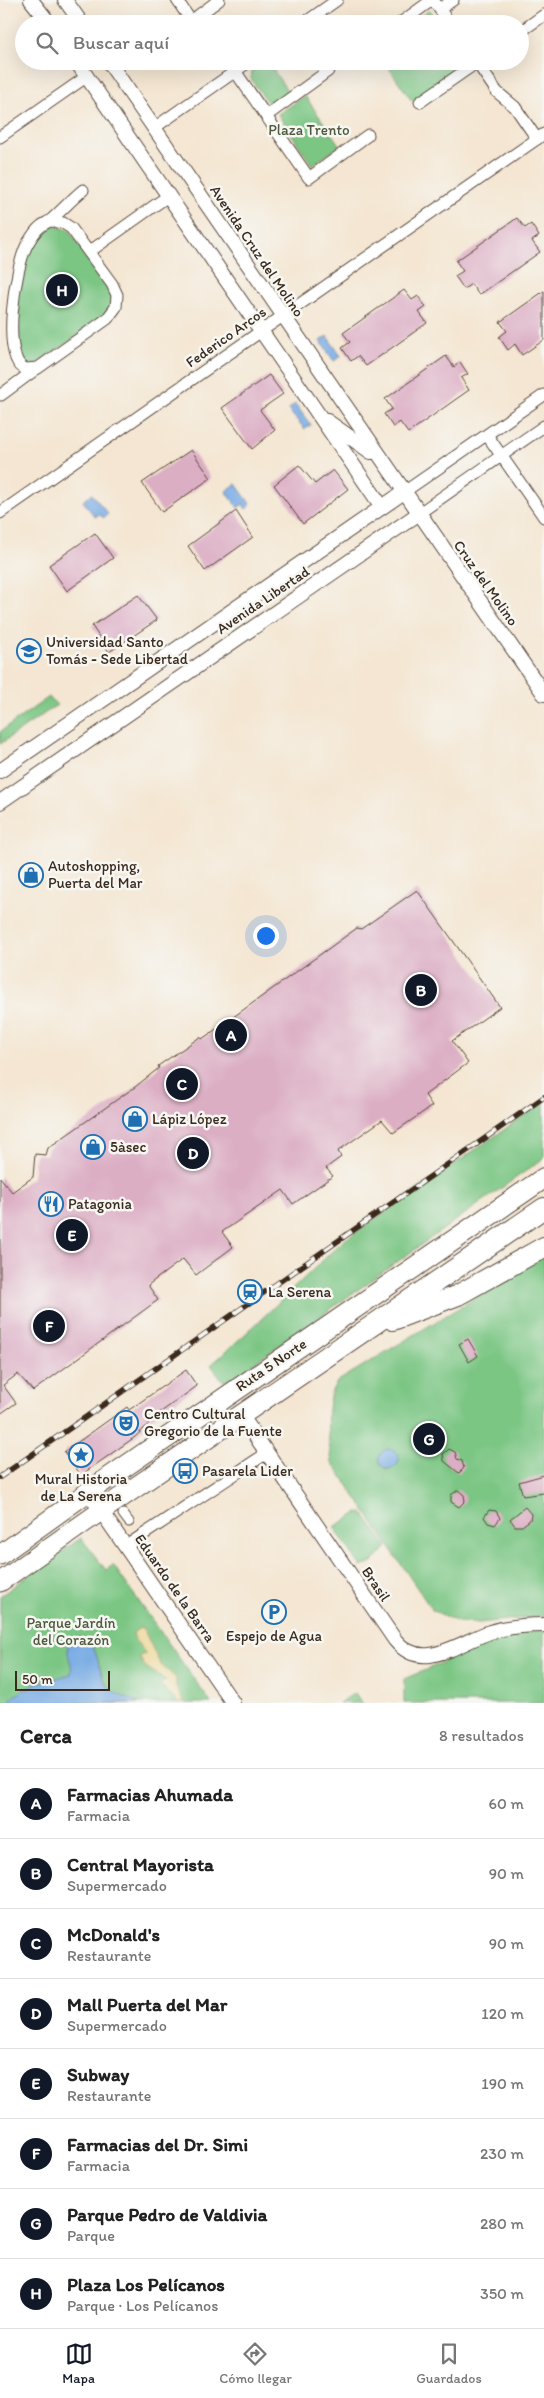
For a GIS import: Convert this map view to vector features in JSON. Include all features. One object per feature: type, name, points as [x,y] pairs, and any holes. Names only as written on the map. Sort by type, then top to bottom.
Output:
[{"type":"highway","name":"Ruta 5 Norte","points":[[0,1555],[88,1492],[544,1178]]},
{"type":"highway","name":"Ruta 5 Norte","points":[[0,1582],[544,1208]]},
{"type":"highway","points":[[367,1329],[458,1295],[544,1247]]},
{"type":"street","points":[[31,0],[43,15]]},
{"type":"street","points":[[65,0],[76,15]]},
{"type":"street","points":[[177,0],[187,15]]},
{"type":"street","points":[[199,15],[219,0]]},
{"type":"street","points":[[316,15],[337,0]]},
{"type":"street","points":[[414,15],[435,3],[453,0]]},
{"type":"street","points":[[435,3],[444,15]]},
{"type":"street","points":[[529,26],[544,16]]},
{"type":"street","name":"Avenida Cruz del Molino","points":[[82,70],[382,507]]},
{"type":"street","name":"Avenida Cruz del Molino","points":[[114,70],[418,514]]},
{"type":"street","points":[[420,102],[466,70]]},
{"type":"street","points":[[482,70],[497,92],[515,107],[540,137]]},
{"type":"street","points":[[154,128],[236,71],[309,178],[368,135]]},
{"type":"street","points":[[266,116],[328,71]]},
{"type":"street","points":[[1,136],[86,76]]},
{"type":"street","name":"Federico Arcos","points":[[0,513],[540,137]]},
{"type":"street","points":[[38,368],[26,369],[15,363],[7,348],[8,296],[15,268],[28,243],[40,227],[51,220],[68,201],[84,190]]},
{"type":"street","points":[[89,252],[168,196]]},
{"type":"street","points":[[1,394],[107,320],[116,307],[117,295],[112,284],[89,252],[71,228],[63,223],[51,220]]},
{"type":"street","name":"Avenida Libertad","points":[[0,771],[544,395]]},
{"type":"street","name":"Avenida Cruz del Molino","points":[[316,412],[334,427],[380,458]]},
{"type":"street","name":"Avenida Libertad","points":[[0,802],[544,426]]},
{"type":"street","points":[[487,435],[544,517]]},
{"type":"street","name":"Cruz del Molino","points":[[418,514],[544,694]]},
{"type":"street","name":"Brasil","points":[[241,1415],[403,1649],[413,1654],[430,1656],[446,1652],[472,1638],[493,1631],[529,1625],[544,1625]]},
{"type":"street","points":[[126,1546],[267,1453]]},
{"type":"street","name":"Eduardo de la Barra","points":[[88,1492],[233,1703]]},
{"type":"green space","points":[[430,10],[434,15],[423,15]]},
{"type":"green space","points":[[252,70],[273,70],[291,96],[272,109],[251,79]]},
{"type":"green space","points":[[390,70],[456,70],[412,101]]},
{"type":"green space","name":"Plaza Trento","points":[[305,96],[340,146],[312,165],[278,114]]},
{"type":"green space","points":[[51,224],[69,230],[113,296],[113,306],[105,317],[36,364],[26,365],[18,361],[11,336],[10,322],[13,296],[20,268],[26,254],[41,232]]},
{"type":"green space","points":[[49,697],[57,705],[0,744],[0,732]]},
{"type":"green space","points":[[544,1102],[544,1158],[236,1376],[224,1382],[211,1365],[343,1241]]},
{"type":"green space","points":[[544,1256],[544,1616],[479,1623],[458,1622],[432,1610],[332,1462],[328,1420],[330,1398],[338,1381]]},
{"type":"green space","points":[[358,1513],[363,1513],[387,1547],[374,1561],[361,1567],[334,1527]]},
{"type":"green space","name":"Parque Jardín del Corazón","points":[[81,1538],[106,1570],[113,1565],[211,1703],[0,1703],[0,1596]]},
{"type":"green space","points":[[544,1630],[544,1703],[404,1703],[404,1679],[437,1665],[486,1637]]},
{"type":"green space","points":[[355,1693],[362,1703],[339,1703]]},
{"type":"sand","points":[[143,1628],[160,1664],[176,1678],[176,1688],[185,1703],[178,1703],[160,1684],[166,1681],[143,1664],[140,1656],[146,1654],[135,1640],[133,1633]]},
{"type":"water","points":[[327,336],[341,356],[334,361],[320,341]]},
{"type":"water","points":[[295,404],[311,425],[305,429],[288,410]]},
{"type":"water","points":[[236,484],[251,505],[246,509],[243,504],[238,508],[226,491]]},
{"type":"water","points":[[92,494],[108,514],[103,518],[100,514],[95,517],[83,501]]},
{"type":"water","points":[[389,1449],[396,1452],[399,1459],[396,1466],[389,1469],[382,1466],[379,1459],[382,1452]]},
{"type":"water","points":[[77,1637],[85,1639],[91,1644],[102,1675],[111,1689],[121,1696],[139,1703],[11,1703],[11,1698],[34,1684],[71,1674],[68,1646],[69,1641]]},
{"type":"building","points":[[517,218],[525,228],[531,224],[539,236],[532,241],[540,252],[479,295],[471,284],[464,289],[455,276],[463,271],[456,261]]},
{"type":"building","points":[[404,290],[412,300],[418,296],[426,307],[419,312],[427,323],[366,366],[358,356],[351,361],[342,348],[350,342],[343,333]]},
{"type":"building","points":[[544,291],[544,340],[522,355],[515,344],[508,350],[499,337],[507,331],[500,322]]},
{"type":"building","points":[[446,356],[454,367],[460,362],[468,374],[461,378],[469,390],[408,433],[400,422],[393,427],[384,414],[392,409],[385,399]]},
{"type":"building","points":[[269,375],[283,394],[260,410],[275,430],[252,449],[222,408]]},
{"type":"building","points":[[191,450],[211,478],[162,512],[142,483]]},
{"type":"building","points":[[299,465],[315,484],[333,470],[348,489],[303,524],[274,485]]},
{"type":"building","points":[[236,511],[253,537],[205,571],[188,546]]},
{"type":"building","points":[[95,533],[113,558],[67,591],[49,565]]},
{"type":"building","points":[[138,595],[157,620],[109,652],[92,626]]},
{"type":"building","points":[[417,890],[500,1007],[452,1041],[468,1063],[425,1095],[432,1106],[393,1133],[382,1120],[338,1151],[341,1157],[326,1168],[333,1176],[293,1204],[283,1190],[222,1232],[233,1247],[196,1275],[183,1259],[148,1285],[158,1300],[33,1391],[18,1374],[3,1385],[16,1403],[0,1414],[0,1177],[12,1192],[33,1177],[35,1154],[46,1155],[48,1148],[135,1087],[159,1068],[158,1066],[200,1037],[202,1039],[357,928],[361,929]]},
{"type":"building","points":[[468,1339],[478,1356],[469,1362],[459,1344]]},
{"type":"building","name":"Centro Cultural Gregorio de la Fuente","points":[[186,1370],[197,1386],[147,1422],[149,1424],[135,1437],[81,1475],[64,1452],[127,1407],[129,1410]]},
{"type":"building","points":[[449,1449],[455,1452],[457,1459],[462,1461],[464,1468],[459,1473],[444,1461],[443,1454]]},
{"type":"building","points":[[544,1475],[544,1493],[523,1496],[519,1482]]},
{"type":"building","points":[[458,1490],[464,1495],[465,1501],[459,1507],[451,1502],[451,1495]]},
{"type":"building","points":[[525,1507],[531,1514],[530,1520],[522,1526],[515,1526],[510,1519]]},
{"type":"building","points":[[489,1510],[496,1511],[500,1518],[495,1525],[488,1523],[484,1517]]},
{"type":"railway","points":[[0,1477],[544,1097]]},
{"type":"place","name":"Plaza Los Pelícanos","points":[[62,290]]},
{"type":"place","name":"Universidad Santo Tomás - Sede Libertad","points":[[29,651]]},
{"type":"place","name":"Autoshopping, Puerta del Mar","points":[[31,875]]},
{"type":"place","name":"Central Mayorista","points":[[421,990]]},
{"type":"place","name":"Farmacias Ahumada","points":[[231,1035]]},
{"type":"place","name":"McDonald's","points":[[182,1084]]},
{"type":"place","name":"Lápiz López","points":[[135,1119]]},
{"type":"place","name":"5àsec","points":[[93,1147]]},
{"type":"place","name":"Mall Puerta del Mar","points":[[193,1153]]},
{"type":"place","name":"Patagonia","points":[[51,1204]]},
{"type":"place","name":"Subway","points":[[72,1235]]},
{"type":"place","name":"La Serena","points":[[250,1292]]},
{"type":"place","name":"Farmacias del Dr. Simi","points":[[49,1326]]},
{"type":"place","name":"Centro Cultural Gregorio de la Fuente","points":[[126,1423]]},
{"type":"place","name":"Parque Pedro de Valdivia","points":[[429,1439]]},
{"type":"place","name":"Mural Historia de La Serena","points":[[81,1455]]},
{"type":"place","name":"Pasarela Lider","points":[[185,1471]]},
{"type":"place","name":"Espejo de Agua","points":[[274,1612]]}]
